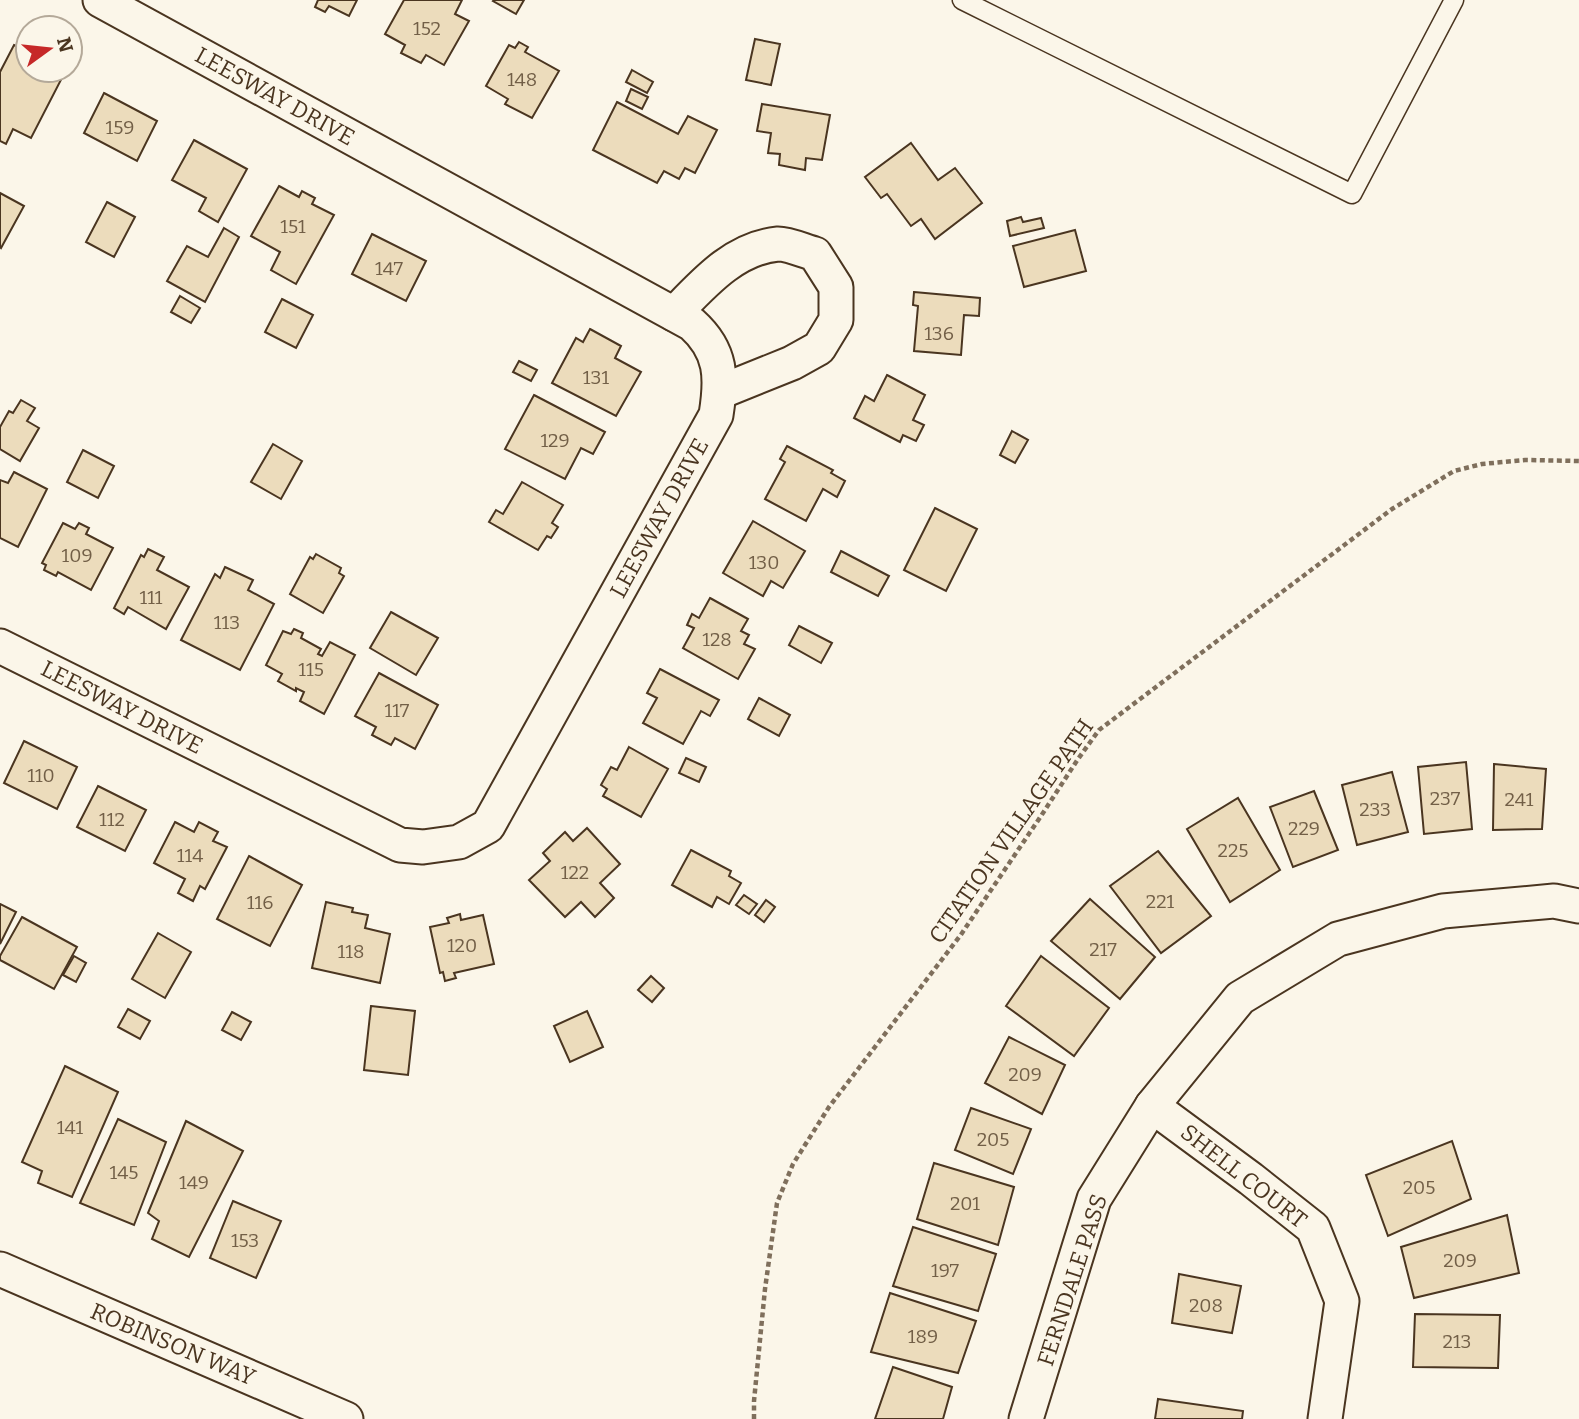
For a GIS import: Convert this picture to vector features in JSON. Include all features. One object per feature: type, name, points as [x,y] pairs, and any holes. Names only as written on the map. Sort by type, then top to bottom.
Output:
[{"type":"street","name":"LEESWAY DRIVE","points":[[0,646],[400,845],[423,847],[459,842],[488,826],[716,415],[720,392],[719,367],[713,349],[692,324],[100,0]]},
{"type":"street","points":[[674,314],[709,277],[745,252],[779,244],[815,254],[836,287],[836,320],[819,348],[792,363],[720,392]]},
{"type":"street","name":"FERNDALE PASS","points":[[1026,1419],[1094,1199],[1152,1106],[1240,998],[1338,939],[1443,911],[1554,901],[1579,906]]},
{"type":"street","name":"SHELL COURT","points":[[1152,1106],[1313,1228],[1342,1301],[1325,1419]]},
{"type":"street","name":"ROBINSON WAY","points":[[0,1269],[346,1419]]},
{"type":"lane","points":[[962,0],[1352,194],[1454,0]]},
{"type":"path","name":"CITATION VILLAGE PATH","points":[[754,1419],[765,1289],[777,1203],[793,1164],[829,1107],[960,936],[1099,730],[1392,509],[1454,471],[1482,464],[1525,460],[1579,461]]},
{"type":"building","points":[[318,0],[357,0],[349,16],[329,6],[325,12],[315,7]]},
{"type":"building","points":[[404,0],[462,0],[455,14],[469,21],[444,65],[426,55],[421,63],[401,53],[405,45],[385,34]]},
{"type":"building","points":[[494,0],[524,0],[516,14]]},
{"type":"building","points":[[755,39],[780,44],[771,85],[746,80]]},
{"type":"building","points":[[519,42],[528,47],[525,52],[559,71],[532,118],[505,104],[508,99],[486,86],[509,45],[515,48]]},
{"type":"building","points":[[14,45],[14,84],[59,84],[31,138],[13,129],[6,144],[0,141],[0,72]]},
{"type":"building","points":[[632,70],[653,82],[647,93],[626,82]]},
{"type":"building","points":[[631,89],[648,97],[642,109],[626,101]]},
{"type":"building","points":[[104,93],[157,121],[137,161],[84,133]]},
{"type":"building","points":[[617,102],[678,134],[688,116],[717,130],[695,173],[685,168],[679,179],[664,171],[657,183],[593,150]]},
{"type":"building","points":[[762,104],[830,115],[822,160],[806,158],[805,170],[779,165],[780,154],[768,153],[771,133],[757,131]]},
{"type":"building","points":[[194,140],[247,169],[218,222],[199,211],[206,198],[172,180]]},
{"type":"building","points":[[911,143],[938,180],[955,168],[982,203],[935,239],[921,219],[911,226],[887,194],[881,198],[865,177]]},
{"type":"building","points":[[279,186],[299,197],[302,191],[315,198],[312,204],[334,215],[296,284],[271,270],[280,252],[251,236]]},
{"type":"building","points":[[0,193],[24,206],[1,248],[0,247]]},
{"type":"building","points":[[107,202],[135,217],[114,257],[86,242]]},
{"type":"building","points":[[1021,217],[1023,222],[1041,218],[1044,228],[1010,236],[1007,221]]},
{"type":"building","points":[[224,228],[239,237],[205,302],[167,281],[187,246],[208,257]]},
{"type":"building","points":[[1075,230],[1086,271],[1024,287],[1013,246]]},
{"type":"building","points":[[372,234],[426,261],[406,301],[352,274]]},
{"type":"building","points":[[914,292],[980,298],[979,316],[964,315],[961,355],[914,351],[918,306],[913,305]]},
{"type":"building","points":[[180,296],[200,308],[191,323],[171,312]]},
{"type":"building","points":[[282,299],[313,315],[296,348],[265,332]]},
{"type":"building","points":[[590,329],[621,346],[615,358],[641,372],[616,416],[552,383],[576,338],[583,342]]},
{"type":"building","points":[[519,361],[537,370],[531,381],[513,372]]},
{"type":"building","points":[[887,375],[925,395],[913,420],[924,425],[916,441],[903,435],[900,442],[854,418],[865,396],[874,401]]},
{"type":"building","points":[[534,395],[605,432],[593,454],[581,448],[565,479],[505,449]]},
{"type":"building","points":[[21,400],[35,408],[27,421],[39,428],[20,461],[0,449],[0,427],[9,411],[13,413]]},
{"type":"building","points":[[1012,431],[1028,440],[1015,463],[1000,455]]},
{"type":"building","points":[[273,444],[302,461],[281,499],[251,482]]},
{"type":"building","points":[[787,446],[833,470],[831,473],[845,481],[837,497],[823,489],[806,521],[765,499],[785,462],[780,459]]},
{"type":"building","points":[[83,450],[114,466],[98,498],[67,482]]},
{"type":"building","points":[[14,472],[47,489],[18,547],[0,538],[0,480],[8,483]]},
{"type":"building","points":[[522,482],[563,505],[552,523],[558,527],[551,538],[547,536],[538,550],[489,522],[496,510],[503,514]]},
{"type":"building","points":[[935,508],[977,529],[946,591],[904,570]]},
{"type":"building","points":[[753,521],[805,551],[783,588],[771,581],[763,596],[723,573]]},
{"type":"building","points":[[63,523],[75,529],[79,523],[89,528],[86,534],[113,548],[91,590],[58,572],[56,576],[44,570],[46,565],[42,563]]},
{"type":"building","points":[[148,549],[164,557],[157,570],[189,587],[166,629],[128,607],[124,614],[114,608],[141,555],[144,557]]},
{"type":"building","points":[[841,551],[889,576],[878,596],[831,572]]},
{"type":"building","points":[[316,554],[341,568],[339,573],[344,576],[323,613],[290,594],[310,557],[313,559]]},
{"type":"building","points":[[225,567],[253,580],[248,590],[274,604],[240,670],[181,640],[215,574],[220,578]]},
{"type":"building","points":[[710,598],[748,619],[741,631],[749,635],[744,644],[755,649],[738,679],[683,648],[694,628],[687,625],[692,614],[699,618]]},
{"type":"building","points":[[391,612],[438,638],[416,675],[370,648]]},
{"type":"building","points":[[799,626],[832,643],[821,663],[789,645]]},
{"type":"building","points":[[294,629],[303,633],[301,638],[321,649],[318,654],[322,656],[330,642],[355,655],[324,714],[300,701],[304,692],[296,688],[296,691],[278,681],[282,674],[266,665],[283,631],[291,634]]},
{"type":"building","points":[[660,669],[719,700],[710,716],[701,711],[683,744],[643,723],[657,698],[647,693]]},
{"type":"building","points":[[379,673],[438,705],[415,749],[395,738],[391,745],[372,735],[376,727],[355,716]]},
{"type":"building","points":[[759,698],[790,715],[779,736],[748,719]]},
{"type":"building","points":[[24,741],[77,767],[57,809],[4,783]]},
{"type":"building","points":[[629,747],[668,769],[641,817],[603,796],[607,789],[601,785],[611,767],[617,770]]},
{"type":"building","points":[[686,758],[706,767],[699,782],[679,773]]},
{"type":"building","points":[[1466,762],[1472,829],[1424,834],[1418,767]]},
{"type":"building","points":[[1494,764],[1546,769],[1542,829],[1493,830]]},
{"type":"building","points":[[1392,772],[1408,832],[1357,845],[1342,785]]},
{"type":"building","points":[[98,786],[146,810],[125,851],[77,827]]},
{"type":"building","points":[[1314,791],[1338,850],[1293,867],[1270,807]]},
{"type":"building","points":[[1238,798],[1280,870],[1230,902],[1187,829]]},
{"type":"building","points":[[175,822],[194,832],[199,822],[218,832],[213,841],[227,847],[205,889],[200,886],[193,901],[178,893],[185,879],[154,863]]},
{"type":"building","points":[[587,828],[620,864],[600,883],[614,898],[595,917],[581,902],[565,917],[529,880],[550,861],[543,853],[565,832],[573,841]]},
{"type":"building","points":[[691,850],[731,871],[729,876],[741,883],[729,904],[717,897],[712,907],[672,885]]},
{"type":"building","points":[[1158,851],[1211,916],[1161,953],[1110,886]]},
{"type":"building","points":[[249,856],[302,885],[270,946],[217,919]]},
{"type":"building","points":[[744,895],[757,904],[749,914],[736,905]]},
{"type":"building","points":[[1090,899],[1155,957],[1120,999],[1051,941]]},
{"type":"building","points":[[766,900],[775,907],[764,922],[755,915]]},
{"type":"building","points":[[326,902],[353,908],[352,912],[368,915],[365,928],[390,934],[380,983],[312,968]]},
{"type":"building","points":[[0,904],[16,912],[0,944]]},
{"type":"building","points":[[460,914],[461,920],[483,915],[494,964],[454,973],[456,978],[445,981],[443,972],[440,973],[430,927],[449,923],[447,918]]},
{"type":"building","points":[[22,917],[77,947],[54,989],[0,960]]},
{"type":"building","points":[[158,933],[191,952],[165,998],[132,979]]},
{"type":"building","points":[[74,956],[86,963],[76,982],[63,975]]},
{"type":"building","points":[[1041,956],[1109,1008],[1074,1056],[1006,1006]]},
{"type":"building","points":[[651,976],[664,988],[652,1002],[638,990]]},
{"type":"building","points":[[371,1006],[415,1011],[408,1075],[364,1070]]},
{"type":"building","points":[[128,1009],[150,1021],[140,1039],[118,1027]]},
{"type":"building","points":[[587,1011],[603,1047],[570,1062],[554,1026]]},
{"type":"building","points":[[232,1012],[251,1022],[241,1040],[222,1030]]},
{"type":"building","points":[[1009,1037],[1065,1065],[1042,1114],[985,1083]]},
{"type":"building","points":[[65,1066],[118,1092],[72,1197],[38,1183],[42,1171],[22,1162]]},
{"type":"building","points":[[971,1108],[1031,1129],[1013,1174],[955,1150]]},
{"type":"building","points":[[118,1119],[166,1142],[134,1225],[80,1203]]},
{"type":"building","points":[[186,1121],[243,1151],[189,1257],[152,1239],[159,1221],[148,1213]]},
{"type":"building","points":[[1452,1141],[1471,1199],[1388,1236],[1366,1175]]},
{"type":"building","points":[[934,1163],[1014,1187],[998,1245],[917,1219]]},
{"type":"building","points":[[233,1201],[281,1221],[256,1278],[210,1258]]},
{"type":"building","points":[[1507,1215],[1519,1273],[1414,1298],[1401,1247]]},
{"type":"building","points":[[913,1227],[996,1254],[978,1311],[893,1286]]},
{"type":"building","points":[[1179,1274],[1241,1286],[1232,1333],[1172,1323]]},
{"type":"building","points":[[890,1293],[976,1321],[958,1373],[871,1352]]},
{"type":"building","points":[[1415,1314],[1500,1315],[1498,1368],[1413,1367]]},
{"type":"building","points":[[893,1367],[952,1387],[943,1419],[875,1419]]},
{"type":"building","points":[[1158,1399],[1243,1411],[1242,1419],[1155,1419]]}]
